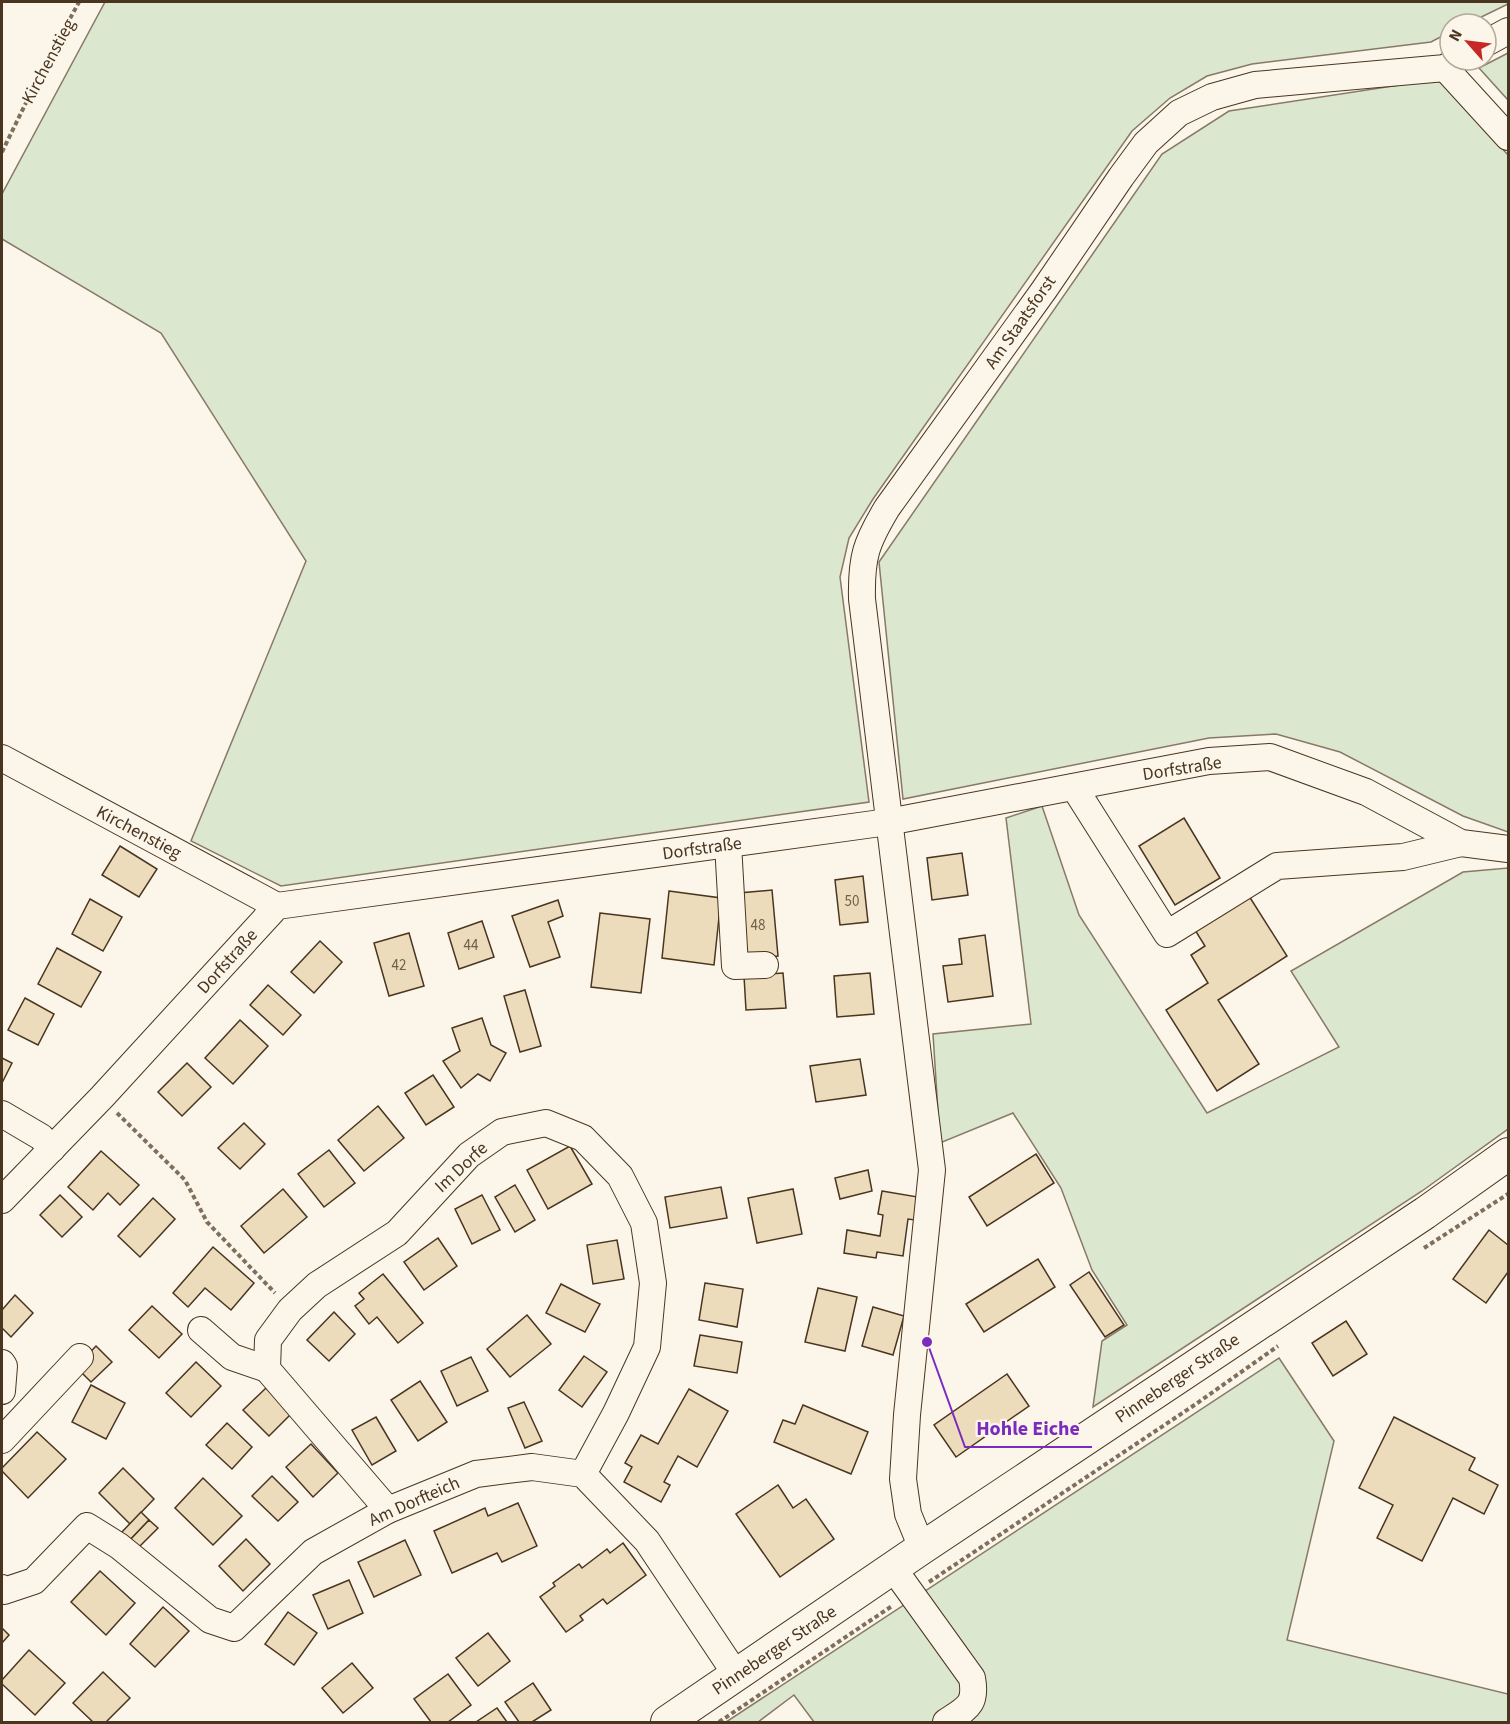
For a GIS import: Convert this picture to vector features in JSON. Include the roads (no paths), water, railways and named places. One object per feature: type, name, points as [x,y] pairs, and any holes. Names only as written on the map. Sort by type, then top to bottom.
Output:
[{"type":"main road","name":"Pinneberger Straße","points":[[667,1722],[921,1548],[1416,1220],[1509,1155]]},
{"type":"street","name":"Am Staatsforst","points":[[921,1548],[908,1514],[903,1479],[907,1415],[932,1170],[862,599],[861,567],[871,536],[887,508],[1044,290],[1121,177],[1146,143],[1179,113],[1212,97],[1256,86],[1438,65]]},
{"type":"street","points":[[1457,72],[1509,137]]},
{"type":"street","name":"Dorfstraße","points":[[2,1200],[102,1097],[277,906],[888,822],[1209,761],[1270,757],[1366,792],[1461,843],[1509,849]]},
{"type":"street","name":"Kirchenstieg","points":[[2,758],[277,906]]},
{"type":"street","points":[[1074,787],[1167,934],[1277,866],[1403,857],[1461,843]]},
{"type":"street","points":[[728,844],[735,966],[765,965]]},
{"type":"street","points":[[2,1114],[41,1137],[52,1149]]},
{"type":"street","name":"Im Dorfe","points":[[267,1369],[268,1340],[290,1310],[318,1285],[397,1233],[469,1155],[502,1132],[546,1123],[583,1138],[620,1176],[644,1223],[654,1283],[647,1347],[616,1413],[582,1474]]},
{"type":"street","points":[[201,1330],[232,1357],[267,1369],[388,1510]]},
{"type":"street","points":[[2,1440],[80,1358]]},
{"type":"street","points":[[2,1363],[4,1366],[2,1391]]},
{"type":"street","name":"Am Dorfteich","points":[[2,1588],[4,1591],[34,1581],[87,1526],[119,1546],[210,1620],[234,1628],[313,1552],[388,1510],[476,1474],[532,1467],[582,1474]]},
{"type":"street","points":[[582,1474],[646,1540],[737,1676]]},
{"type":"street","points":[[893,1568],[972,1678],[975,1692],[969,1707],[946,1722]]},
{"type":"place","name":"Hohle Eiche","points":[[927,1342]]}]
